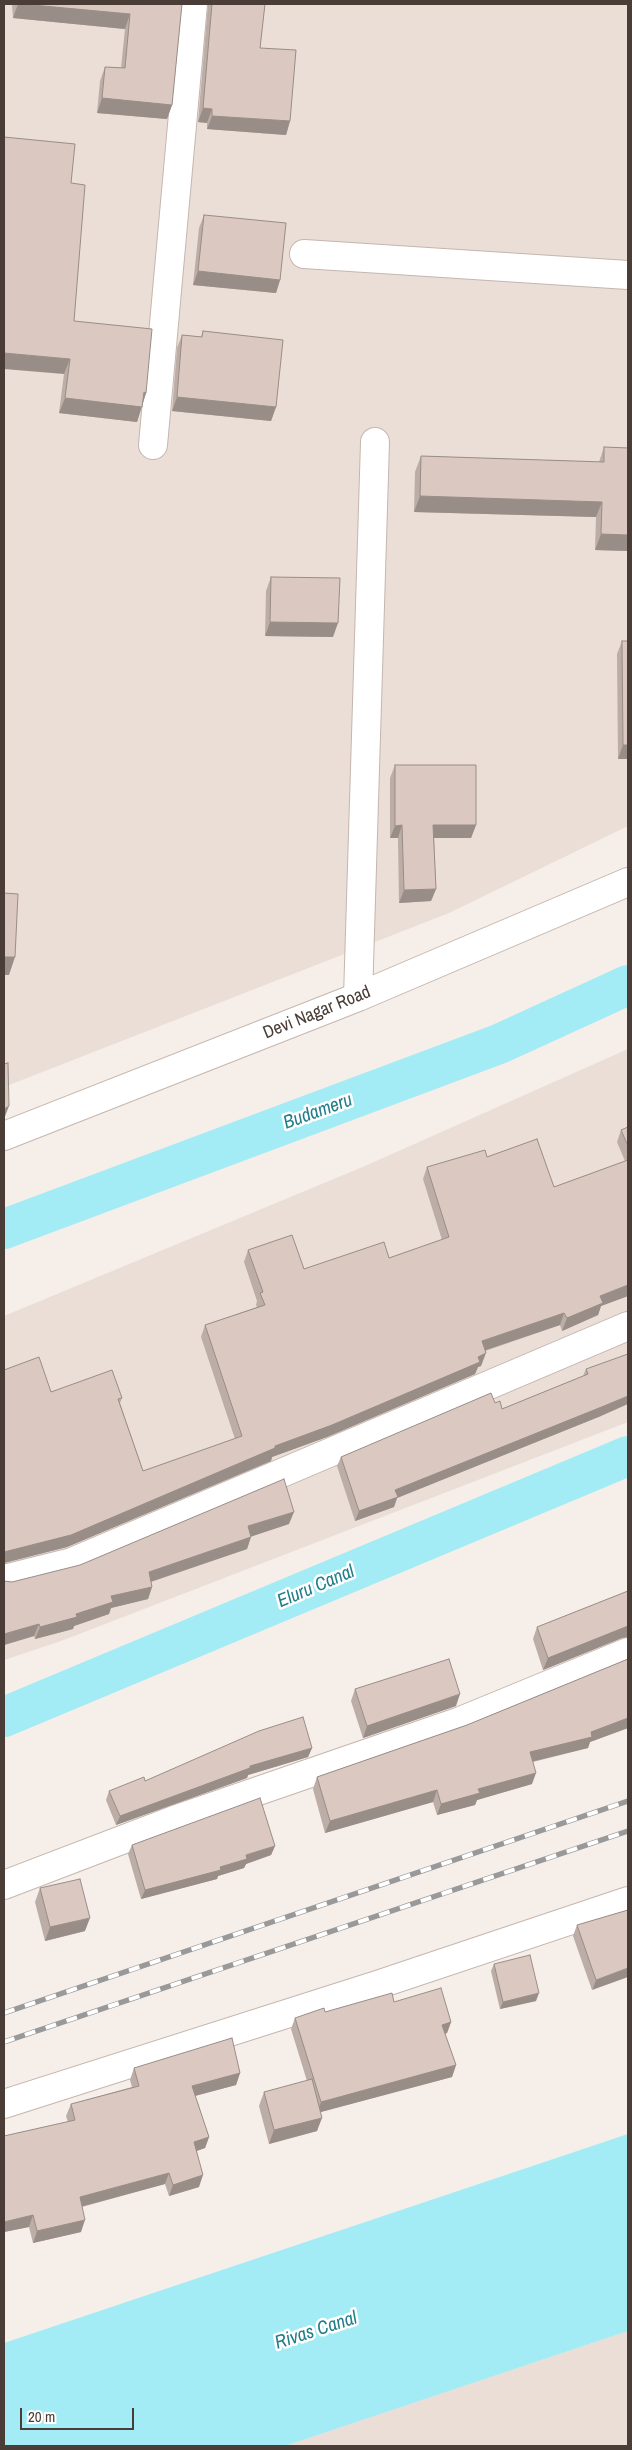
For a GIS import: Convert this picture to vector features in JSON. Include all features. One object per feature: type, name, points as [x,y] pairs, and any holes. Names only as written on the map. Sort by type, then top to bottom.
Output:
[{"type":"street","points":[[153,444],[193,4]]},
{"type":"street","points":[[304,254],[628,275]]},
{"type":"street","points":[[358,997],[375,442]]},
{"type":"street","name":"Devi Nagar Road","points":[[4,1136],[358,997],[628,882]]},
{"type":"street","points":[[4,1579],[72,1562],[628,1326]]},
{"type":"street","points":[[4,1884],[192,1814],[458,1722],[628,1652]]},
{"type":"street","points":[[4,2104],[377,1985],[628,1901]]},
{"type":"shaded area","points":[[4,4],[628,4],[628,826],[449,913],[4,1087]]},
{"type":"shaded area","points":[[628,1049],[628,1422],[61,1641],[4,1660],[4,1316],[365,1166]]},
{"type":"shaded area","points":[[628,2331],[628,2446],[285,2446]]},
{"type":"water","name":"Rivas Canal","points":[[628,2134],[628,2331],[285,2446],[4,2446],[4,2343]]},
{"type":"building","points":[[22,4],[182,4],[172,105],[102,98],[105,67],[125,68],[130,14]]},
{"type":"building","points":[[212,4],[265,4],[260,48],[296,50],[290,121],[212,116],[212,109],[203,108]]},
{"type":"building","points":[[4,137],[75,144],[71,183],[85,185],[74,321],[152,329],[146,393],[144,392],[142,407],[65,398],[70,359],[4,353]]},
{"type":"building","points":[[204,215],[286,223],[280,280],[198,271]]},
{"type":"building","points":[[203,331],[283,340],[276,407],[177,397],[182,335],[202,337]]},
{"type":"building","points":[[604,447],[628,448],[628,535],[601,534],[602,502],[420,496],[421,456],[604,462]]},
{"type":"building","points":[[271,577],[340,578],[338,623],[270,622]]},
{"type":"building","points":[[622,641],[628,641],[628,745],[623,745]]},
{"type":"building","points":[[395,765],[476,765],[476,825],[433,825],[436,889],[404,890],[402,825],[395,826]]},
{"type":"building","points":[[4,893],[18,894],[15,957],[4,957]]},
{"type":"building","points":[[8,1063],[9,1106],[4,1109],[4,1064]]},
{"type":"building","points":[[628,1127],[628,1146],[621,1130]]},
{"type":"building","points":[[537,1139],[554,1187],[628,1160],[628,1285],[600,1296],[603,1303],[567,1318],[564,1313],[482,1341],[486,1353],[478,1357],[480,1362],[332,1425],[275,1446],[275,1448],[71,1535],[4,1552],[4,1370],[39,1357],[51,1392],[112,1370],[122,1398],[118,1399],[143,1471],[242,1436],[205,1325],[265,1305],[260,1293],[263,1292],[248,1250],[292,1235],[304,1269],[384,1242],[389,1258],[449,1237],[427,1167],[485,1150],[487,1157]]},
{"type":"building","points":[[628,1354],[628,1396],[395,1490],[398,1497],[359,1511],[341,1457],[491,1393],[495,1403],[500,1401],[502,1409],[588,1374],[586,1369]]},
{"type":"building","points":[[284,1479],[294,1512],[248,1526],[251,1537],[149,1572],[152,1587],[111,1596],[113,1602],[76,1614],[77,1617],[40,1627],[39,1624],[4,1634],[4,1581],[12,1582],[80,1565]]},
{"type":"building","points":[[628,1591],[628,1626],[548,1658],[537,1627]]},
{"type":"building","points":[[449,1659],[460,1694],[367,1726],[355,1689]]},
{"type":"building","points":[[628,1659],[628,1718],[591,1732],[592,1737],[530,1752],[536,1773],[478,1789],[480,1793],[441,1804],[437,1790],[330,1821],[317,1777],[467,1725]]},
{"type":"building","points":[[303,1717],[312,1748],[250,1766],[250,1768],[120,1816],[109,1791],[144,1777],[145,1781],[259,1731]]},
{"type":"building","points":[[260,1798],[275,1846],[246,1855],[247,1859],[220,1867],[221,1870],[145,1890],[132,1845]]},
{"type":"building","points":[[80,1879],[90,1918],[50,1927],[40,1888]]},
{"type":"building","points":[[628,1910],[628,1968],[596,1980],[577,1925]]},
{"type":"building","points":[[530,1955],[539,1993],[503,2002],[494,1964]]},
{"type":"building","points":[[441,1988],[451,2022],[442,2025],[456,2065],[321,2102],[295,2018],[324,2008],[325,2012],[392,1993],[394,2002]]},
{"type":"building","points":[[232,2038],[240,2073],[192,2086],[209,2137],[194,2142],[203,2175],[173,2185],[169,2173],[80,2197],[85,2220],[37,2231],[33,2215],[4,2222],[4,2136],[75,2120],[71,2104],[139,2086],[134,2068]]},
{"type":"building","points":[[312,2079],[322,2118],[274,2130],[264,2092]]},
{"type":"waterway","name":"Budameru","points":[[4,1229],[499,1044],[628,985]]},
{"type":"waterway","name":"Eluru Canal","points":[[4,1717],[628,1456]]},
{"type":"railway","points":[[4,2013],[628,1801]]},
{"type":"railway","points":[[4,2042],[628,1831]]}]
